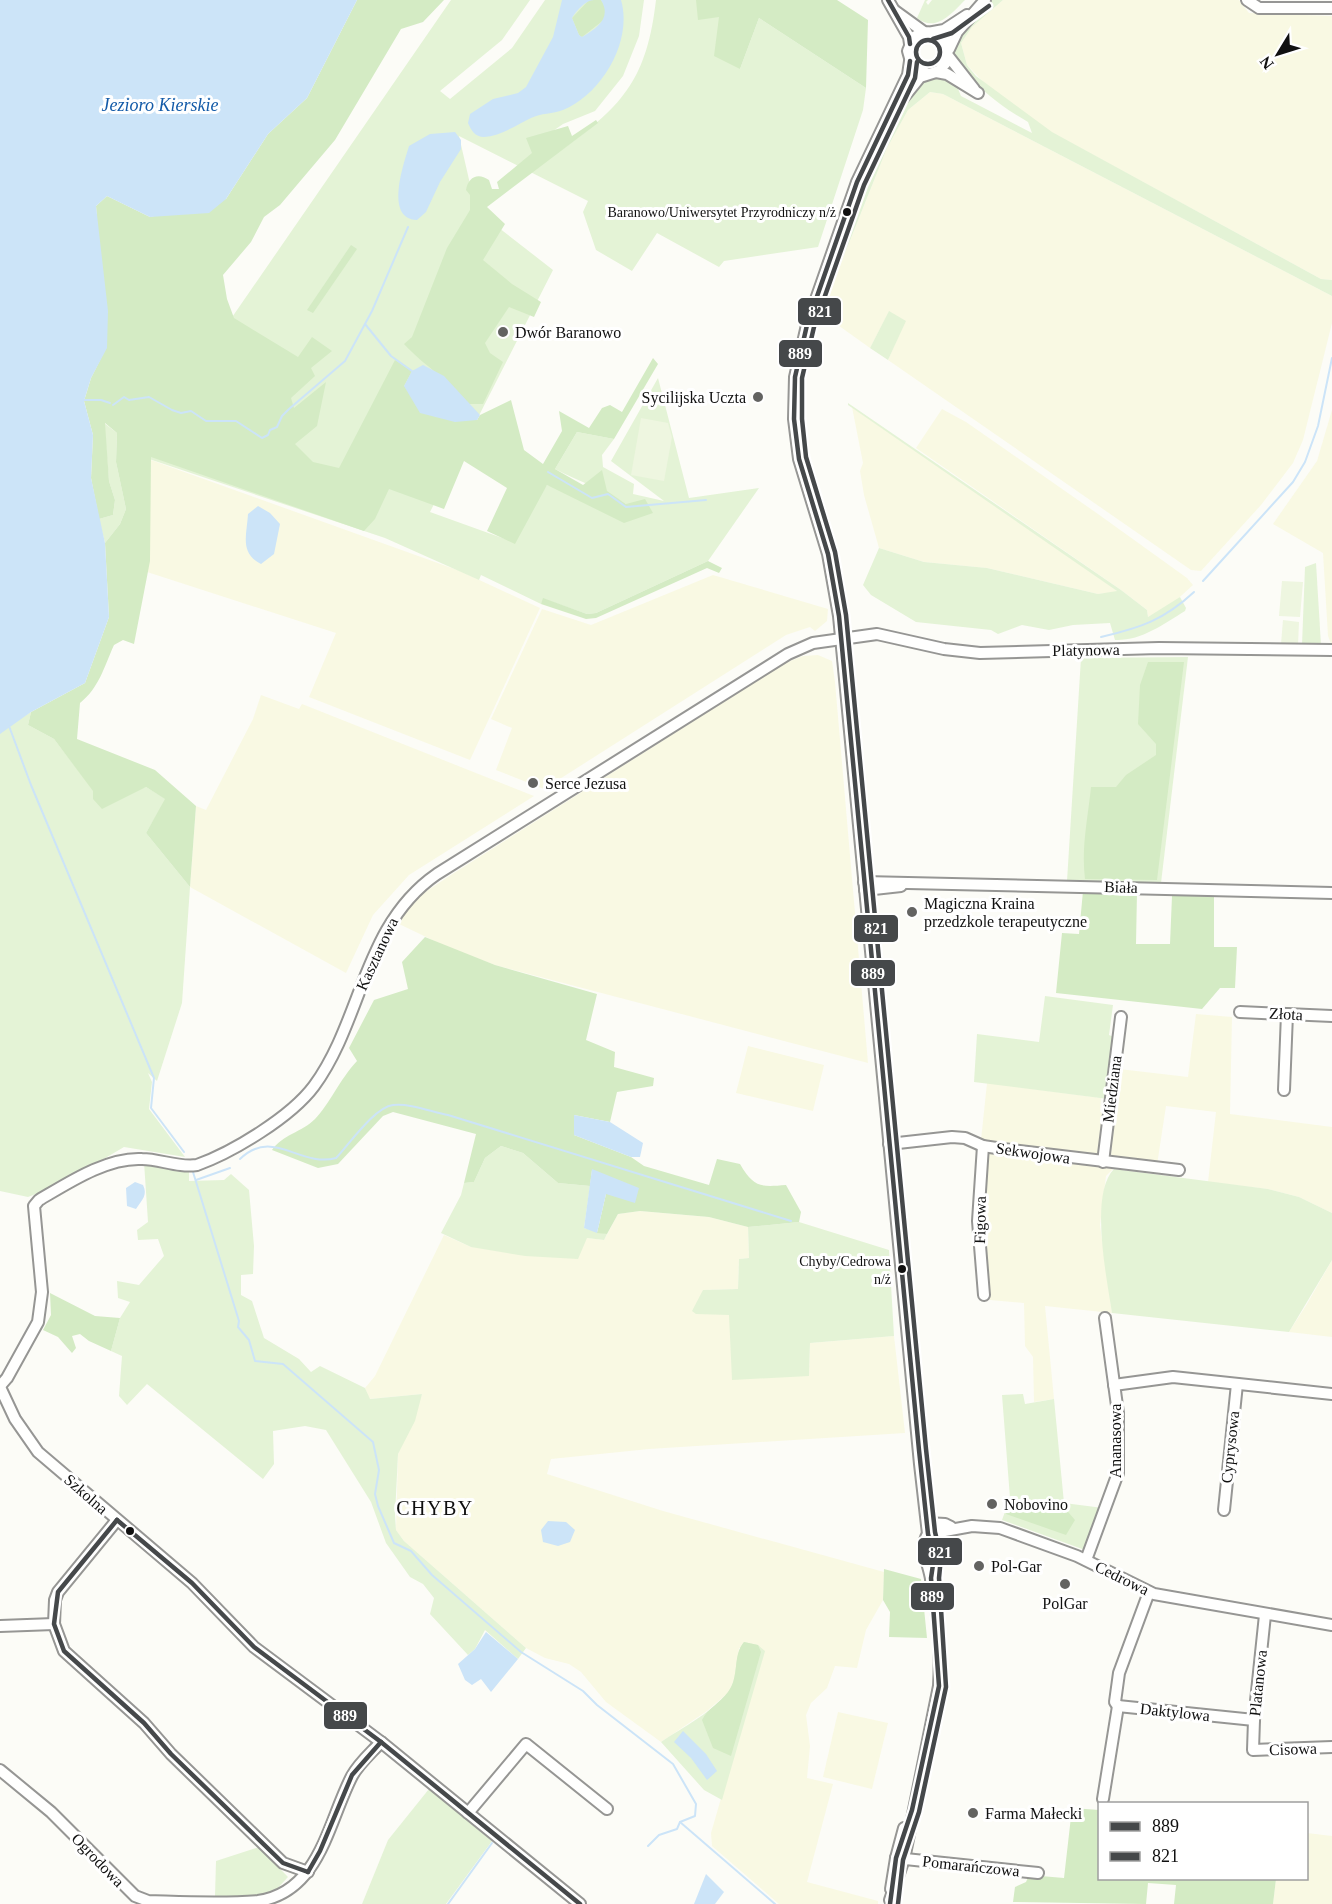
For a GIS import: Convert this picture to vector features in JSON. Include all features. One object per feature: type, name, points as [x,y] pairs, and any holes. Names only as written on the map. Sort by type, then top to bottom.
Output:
[{"type":"street","points":[[888,0],[910,44],[908,75],[864,165],[804,337],[794,387],[794,425],[799,459],[828,554],[842,637],[927,1528],[934,1558],[931,1578],[939,1659],[939,1686],[890,1902]]},
{"type":"street","points":[[891,112],[914,83],[945,65],[951,40],[985,0]]},
{"type":"street","points":[[1247,0],[1259,8],[1332,8]]},
{"type":"street","points":[[910,44],[914,37],[927,32],[944,30],[975,10]]},
{"type":"street","points":[[894,11],[927,32],[941,36],[949,53],[978,93],[947,74],[915,68],[910,62]]},
{"type":"street","name":"Platynowa","points":[[842,637],[884,634],[944,649],[980,653],[1159,648],[1332,650]]},
{"type":"street","name":"Kasztanowa","points":[[34,1206],[46,1196],[117,1161],[141,1158],[183,1166],[197,1165],[280,1118],[297,1105],[322,1073],[392,919],[423,884],[788,654],[813,643],[842,637]]},
{"type":"street","name":"Biała","points":[[864,886],[881,890],[910,883],[1332,893]]},
{"type":"street","name":"Złota","points":[[1240,1012],[1332,1016]]},
{"type":"street","points":[[1284,1090],[1287,1014]]},
{"type":"street","name":"Miedziana","points":[[1103,1162],[1121,1017]]},
{"type":"street","name":"Sekwojowa","points":[[889,1144],[952,1137],[965,1138],[983,1146],[1179,1170]]},
{"type":"street","name":"Figowa","points":[[983,1146],[978,1221],[984,1295]]},
{"type":"street","name":"Szkolna","points":[[34,1206],[42,1292],[38,1322],[0,1387],[15,1419],[38,1452],[192,1582],[254,1647],[381,1742],[580,1904]]},
{"type":"street","name":"Ananasowa","points":[[1086,1560],[1117,1479],[1118,1419],[1105,1318]]},
{"type":"street","points":[[1114,1385],[1173,1377],[1332,1394]]},
{"type":"street","name":"Cyprysowa","points":[[1224,1510],[1237,1384]]},
{"type":"street","points":[[117,1520],[58,1592],[55,1600],[54,1624],[64,1651],[144,1723],[171,1754],[283,1863],[308,1872]]},
{"type":"street","name":"Cedrowa","points":[[927,1528],[945,1524],[951,1527],[1000,1528],[1086,1560],[1149,1592],[1265,1615],[1332,1624]]},
{"type":"street","points":[[1118,1706],[1115,1702],[1119,1673],[1149,1592]]},
{"type":"street","name":"Platanowa","points":[[1253,1750],[1265,1615]]},
{"type":"street","points":[[0,1626],[54,1624]]},
{"type":"street","name":"Daktylowa","points":[[1103,1799],[1118,1706],[1254,1720]]},
{"type":"street","name":"Ogrodowa","points":[[0,1770],[51,1812],[120,1884],[142,1899],[259,1901],[286,1891],[308,1872],[320,1851],[352,1775],[381,1742]]},
{"type":"street","points":[[468,1813],[526,1744],[607,1809]]},
{"type":"street","name":"Cisowa","points":[[1253,1750],[1332,1747]]},
{"type":"street","name":"Pomarańczowa","points":[[900,1859],[1038,1873]]},
{"type":"green space","points":[[357,0],[444,0],[423,22],[401,29],[335,140],[280,205],[264,217],[251,242],[223,275],[227,299],[234,318],[298,357],[312,337],[332,351],[311,368],[315,376],[291,398],[294,408],[326,382],[317,426],[295,444],[313,462],[339,468],[395,360],[412,371],[404,386],[477,420],[480,415],[511,400],[524,450],[543,464],[562,431],[559,411],[589,428],[602,408],[610,405],[622,412],[653,358],[658,364],[614,439],[577,432],[555,469],[583,485],[602,470],[607,491],[626,504],[645,499],[653,513],[624,523],[547,485],[515,544],[487,531],[507,488],[464,461],[444,509],[389,489],[375,519],[364,531],[151,457],[150,561],[134,644],[123,640],[114,645],[92,691],[80,703],[77,739],[155,770],[196,806],[190,887],[146,833],[165,799],[146,787],[102,809],[93,799],[93,791],[54,739],[28,725],[31,712],[85,683],[109,617],[105,543],[120,524],[126,509],[116,462],[117,433],[105,423],[109,481],[115,500],[113,515],[99,519],[91,478],[93,435],[84,401],[91,378],[106,348],[96,206],[107,196],[150,217],[226,199],[268,134],[307,98]]},
{"type":"green space","points":[[451,0],[530,0],[502,40],[440,91],[450,99],[512,48],[545,0],[644,0],[639,36],[623,76],[595,111],[563,124],[553,131],[563,149],[602,118],[629,86],[639,69],[646,49],[656,0],[721,0],[740,69],[759,18],[866,88],[863,110],[818,247],[724,261],[719,267],[657,233],[632,271],[596,250],[583,212],[588,201],[459,136],[476,210],[553,270],[430,512],[505,539],[547,485],[626,504],[555,469],[577,432],[614,439],[602,455],[603,467],[634,484],[633,494],[664,501],[611,461],[658,378],[689,498],[759,488],[708,561],[596,613],[587,614],[544,599],[541,604],[481,575],[479,580],[385,538],[137,455]]},
{"type":"green space","points":[[589,0],[601,0],[605,6],[605,19],[582,37],[572,18]]},
{"type":"green space","points":[[696,0],[837,0],[868,20],[866,88],[759,18],[740,69],[714,56],[719,17],[698,20]]},
{"type":"green space","points":[[925,0],[928,0],[926,2],[928,5],[932,0],[965,0],[943,20],[931,23],[917,18]]},
{"type":"green space","points":[[991,0],[1003,0],[972,27],[961,43],[967,65],[976,76],[1052,132],[1321,279],[1332,280],[1332,296],[943,94],[930,92],[908,110],[887,148],[821,313],[829,321],[818,315],[838,255],[860,207],[860,190],[866,175],[892,119],[921,79],[943,76],[956,84],[961,96],[1032,133],[1028,122],[988,94],[953,59],[955,40]]},
{"type":"green space","points":[[1003,0],[1239,0],[1249,13],[1332,16],[1332,280],[1321,279],[1051,132],[991,90],[967,65],[961,43],[972,27]]},
{"type":"green space","points":[[930,92],[943,94],[1332,296],[1332,323],[1303,440],[1293,463],[1261,505],[1201,571],[1191,570],[888,360],[905,321],[889,312],[870,348],[821,313],[887,148],[908,110]]},
{"type":"green space","points":[[596,120],[598,123],[487,207],[505,224],[483,260],[512,284],[541,302],[534,317],[509,307],[485,343],[490,353],[503,362],[483,404],[467,404],[452,387],[404,344],[412,337],[447,248],[470,210],[470,195],[466,190],[467,186],[471,179],[481,176],[489,180],[492,189],[499,189],[497,182],[532,153],[526,138],[568,126],[572,136]]},
{"type":"green space","points":[[351,245],[357,249],[313,313],[307,310]]},
{"type":"green space","points":[[889,311],[906,321],[888,360],[870,348]]},
{"type":"green space","points":[[848,403],[1121,590],[1147,610],[1148,617],[1180,597],[1186,608],[1185,611],[1143,635],[1115,640],[1110,623],[1073,625],[1049,630],[1022,625],[998,634],[991,630],[916,622],[871,595],[863,585],[879,548],[924,562],[987,568],[1098,594],[1117,591]]},
{"type":"green space","points":[[852,407],[1118,592],[1098,594],[987,568],[924,562],[879,548],[864,495],[860,471],[863,463]]},
{"type":"green space","points":[[942,409],[966,422],[1098,514],[1187,578],[1193,585],[1170,606],[1148,617],[1147,610],[1121,590],[916,448]]},
{"type":"green space","points":[[1332,410],[1332,646],[1328,636],[1323,553],[1273,524],[1317,461]]},
{"type":"green space","points":[[641,418],[668,423],[672,437],[664,481],[631,475]]},
{"type":"green space","points":[[104,423],[117,433],[116,462],[126,509],[120,524],[105,543],[99,519],[113,515],[115,500],[109,481]]},
{"type":"green space","points":[[151,460],[460,571],[540,608],[470,760],[309,697],[336,633],[144,571]]},
{"type":"green space","points":[[708,561],[722,568],[719,573],[707,568],[596,618],[586,619],[541,604],[543,598],[587,614],[596,613]]},
{"type":"green space","points":[[1316,563],[1321,645],[1302,645],[1305,567]]},
{"type":"green space","points":[[713,575],[828,609],[827,621],[815,631],[810,627],[786,635],[544,789],[496,770],[512,728],[491,719],[542,609],[591,625]]},
{"type":"green space","points":[[1282,581],[1303,582],[1300,617],[1279,616]]},
{"type":"green space","points":[[1283,620],[1299,622],[1298,645],[1281,644]]},
{"type":"green space","points":[[818,655],[832,661],[835,682],[868,1063],[495,965],[449,948],[397,923],[410,902],[454,873],[785,663],[803,656]]},
{"type":"green space","points":[[1188,657],[1161,883],[1067,881],[1081,658]]},
{"type":"green space","points":[[1148,662],[1184,662],[1157,880],[1085,879],[1084,844],[1091,787],[1116,787],[1126,775],[1156,755],[1156,744],[1138,724],[1140,685]]},
{"type":"green space","points":[[261,695],[299,709],[302,704],[534,796],[409,875],[373,915],[346,973],[190,887],[196,806],[206,810],[253,719]]},
{"type":"green space","points":[[31,712],[28,725],[54,739],[94,791],[93,799],[146,787],[166,799],[146,833],[190,887],[182,1003],[157,1081],[148,1073],[152,1082],[149,1109],[185,1157],[124,1147],[61,1184],[28,1197],[0,1191],[0,731]]},
{"type":"green space","points":[[1083,891],[1137,892],[1136,944],[1170,944],[1172,896],[1214,896],[1214,947],[1237,947],[1235,988],[1220,988],[1202,1009],[1056,993],[1062,933],[1079,934]]},
{"type":"green space","points":[[425,937],[495,965],[597,994],[586,1040],[615,1052],[614,1067],[654,1078],[653,1086],[617,1092],[610,1122],[574,1115],[574,1135],[631,1157],[644,1166],[709,1185],[717,1159],[740,1164],[754,1182],[764,1186],[786,1185],[801,1212],[799,1222],[748,1227],[709,1217],[640,1211],[618,1214],[607,1234],[597,1233],[606,1194],[592,1170],[590,1186],[558,1183],[523,1153],[501,1146],[485,1158],[474,1182],[464,1183],[476,1134],[393,1112],[383,1116],[338,1164],[318,1168],[272,1150],[281,1141],[315,1119],[325,1107],[357,1061],[349,1048],[374,1000],[408,989],[402,962]]},
{"type":"green space","points":[[1045,996],[1113,1005],[1109,1035],[1114,1037],[1108,1099],[974,1082],[977,1034],[1039,1042]]},
{"type":"green space","points":[[1196,1014],[1232,1017],[1230,1114],[1332,1127],[1332,1213],[1299,1197],[1268,1189],[1208,1182],[1216,1112],[1166,1106],[1157,1165],[1115,1160],[1111,1154],[1119,1069],[1188,1077]]},
{"type":"green space","points":[[748,1046],[824,1065],[813,1111],[736,1093]]},
{"type":"green space","points":[[987,1083],[1101,1098],[1100,1112],[1106,1113],[1100,1153],[1097,1156],[981,1140]]},
{"type":"green space","points":[[501,1146],[523,1153],[558,1183],[590,1186],[584,1228],[607,1234],[604,1240],[587,1238],[578,1259],[525,1256],[471,1247],[441,1233],[461,1195],[464,1183],[474,1182],[485,1158]]},
{"type":"green space","points":[[988,1152],[1113,1169],[1106,1176],[1100,1225],[1112,1313],[1045,1306],[1054,1399],[1034,1402],[1033,1357],[1025,1346],[1024,1303],[990,1300],[980,1221]]},
{"type":"green space","points":[[144,1162],[170,1170],[189,1171],[189,1181],[224,1180],[231,1174],[249,1190],[254,1246],[253,1274],[241,1275],[241,1295],[252,1301],[264,1338],[299,1359],[311,1372],[320,1366],[365,1388],[370,1399],[422,1394],[415,1421],[398,1454],[396,1530],[404,1541],[526,1648],[518,1659],[485,1630],[475,1649],[468,1655],[430,1614],[434,1598],[423,1584],[410,1577],[386,1543],[371,1502],[326,1430],[305,1426],[273,1431],[274,1464],[263,1479],[147,1384],[127,1405],[119,1396],[122,1356],[111,1351],[120,1318],[130,1302],[118,1298],[117,1281],[139,1285],[164,1256],[158,1239],[138,1240],[137,1230],[148,1222]]},
{"type":"green space","points":[[1114,1169],[1268,1189],[1299,1197],[1332,1213],[1332,1260],[1289,1332],[1112,1313],[1104,1259],[1101,1217],[1102,1197]]},
{"type":"green space","points":[[640,1211],[709,1217],[748,1227],[749,1258],[739,1259],[738,1289],[703,1290],[696,1314],[729,1314],[809,1375],[810,1343],[894,1336],[905,1433],[649,1449],[551,1459],[547,1474],[663,1511],[884,1572],[883,1600],[866,1630],[857,1668],[835,1666],[827,1688],[811,1703],[806,1715],[810,1746],[807,1778],[833,1784],[807,1882],[878,1901],[878,1904],[779,1904],[712,1846],[711,1833],[764,1650],[739,1648],[736,1676],[729,1692],[707,1711],[661,1742],[606,1702],[581,1672],[569,1664],[545,1658],[526,1648],[404,1541],[396,1530],[398,1454],[422,1394],[369,1399],[365,1388],[375,1376],[444,1235],[471,1247],[587,1238],[604,1240],[618,1214]]},
{"type":"green space","points":[[799,1222],[889,1250],[894,1336],[810,1343],[809,1376],[732,1380],[729,1315],[696,1314],[692,1311],[703,1290],[738,1289],[739,1259],[749,1258],[748,1227]]},
{"type":"green space","points":[[1332,1260],[1332,1337],[1289,1332],[1307,1304]]},
{"type":"green space","points":[[50,1293],[95,1316],[120,1318],[111,1351],[89,1341],[80,1334],[72,1336],[76,1348],[72,1353],[58,1337],[43,1330],[51,1315]]},
{"type":"green space","points":[[1023,1394],[1025,1404],[1054,1399],[1064,1503],[1103,1508],[1085,1550],[1002,1520],[1010,1498],[1002,1395]]},
{"type":"green space","points":[[1012,1500],[1063,1506],[1075,1520],[1066,1535],[1006,1514]]},
{"type":"green space","points":[[884,1569],[921,1579],[927,1638],[889,1637],[890,1612],[883,1600]]},
{"type":"green space","points":[[744,1642],[758,1645],[765,1651],[722,1800],[704,1790],[661,1742],[707,1712],[729,1691],[734,1679],[738,1653]]},
{"type":"green space","points":[[744,1642],[758,1645],[761,1652],[731,1756],[713,1748],[702,1720],[732,1686],[738,1654]]},
{"type":"green space","points":[[838,1712],[888,1723],[872,1789],[823,1777]]},
{"type":"green space","points":[[429,1789],[492,1841],[446,1904],[362,1904],[388,1840]]},
{"type":"green space","points":[[1072,1808],[1098,1810],[1098,1880],[1276,1880],[1273,1904],[1174,1904],[1176,1885],[1148,1883],[1146,1904],[1013,1902],[1015,1887],[1026,1882],[1029,1875],[1064,1878]]},
{"type":"green space","points":[[1308,1833],[1332,1836],[1332,1904],[1273,1904],[1276,1880],[1308,1880]]},
{"type":"green space","points":[[259,1847],[288,1877],[276,1890],[264,1894],[252,1897],[215,1896],[216,1861]]},
{"type":"water","name":"Jezioro Kierskie","points":[[0,0],[357,0],[307,98],[268,134],[226,199],[209,213],[150,217],[107,196],[96,206],[108,311],[107,348],[91,378],[84,401],[93,435],[91,478],[105,543],[109,617],[85,683],[31,712],[0,734]]},
{"type":"water","points":[[562,0],[591,0],[572,18],[582,37],[598,26],[604,17],[604,6],[601,0],[621,0],[624,16],[618,49],[602,79],[590,92],[563,110],[535,116],[496,135],[481,137],[472,131],[468,123],[470,114],[493,99],[518,93],[526,87],[553,37]]},
{"type":"water","points":[[455,132],[461,140],[461,149],[440,182],[426,212],[417,220],[407,217],[401,210],[399,189],[409,146],[430,134]]},
{"type":"water","points":[[423,365],[444,376],[480,415],[477,420],[455,422],[420,413],[404,386],[412,371]]},
{"type":"water","points":[[258,506],[270,513],[280,524],[274,554],[261,564],[254,560],[247,549],[246,542],[248,514]]},
{"type":"water","points":[[574,1115],[610,1122],[643,1143],[640,1157],[631,1157],[574,1135]]},
{"type":"water","points":[[592,1169],[639,1188],[635,1203],[606,1194],[597,1233],[584,1228]]},
{"type":"water","points":[[135,1182],[143,1185],[145,1192],[136,1209],[127,1206],[126,1188]]},
{"type":"water","points":[[548,1521],[566,1522],[575,1530],[570,1542],[558,1546],[543,1542],[541,1530]]},
{"type":"water","points":[[486,1632],[518,1659],[491,1692],[481,1679],[472,1685],[465,1680],[458,1664],[475,1649]]},
{"type":"water","points":[[683,1731],[706,1754],[717,1771],[707,1780],[691,1758],[674,1742]]},
{"type":"water","points":[[706,1874],[724,1892],[715,1904],[694,1904]]},
{"type":"waterway","points":[[113,405],[124,397],[129,400],[149,397],[172,410],[181,413],[191,411],[206,421],[236,421],[262,438],[268,435],[270,430],[277,427],[282,416],[289,409],[345,361],[372,311],[408,227]]},
{"type":"waterway","points":[[365,324],[391,356],[412,371]]},
{"type":"waterway","points":[[1203,581],[1293,482],[1305,462],[1318,426],[1332,358]]},
{"type":"waterway","points":[[82,400],[101,400],[110,403]]},
{"type":"waterway","points":[[548,472],[592,498],[608,494],[626,507],[706,500]]},
{"type":"waterway","points":[[1101,637],[1151,622],[1172,610],[1194,592]]},
{"type":"waterway","points":[[9,726],[31,785],[154,1078],[151,1108],[184,1152]]},
{"type":"waterway","points":[[240,1159],[252,1150],[264,1147],[275,1147],[323,1160],[336,1158],[378,1112],[393,1105],[407,1105],[448,1115],[791,1221]]},
{"type":"waterway","points":[[196,1180],[230,1168]]},
{"type":"waterway","points":[[193,1172],[239,1321],[238,1327],[249,1340],[255,1361],[283,1364],[373,1442],[379,1470],[375,1494],[394,1543],[411,1551],[432,1575],[521,1652],[583,1691],[597,1705],[673,1764],[696,1804],[695,1816],[680,1822],[677,1829],[659,1835],[648,1846]]},
{"type":"waterway","points":[[680,1822],[775,1904]]},
{"type":"waterway","points":[[448,1904],[492,1843]]},
{"type":"transit line","name":"889","points":[[888,0],[909,37],[910,44]]},
{"type":"transit line","name":"821","points":[[933,39],[952,33],[989,6]]},
{"type":"transit line","name":"821","points":[[928,40],[933,41],[939,47],[940,52],[939,57],[933,63],[928,64],[923,63],[917,57],[916,52],[917,47],[923,41],[928,40]]},
{"type":"transit line","name":"889","points":[[890,1904],[896,1858],[912,1810],[939,1686],[931,1578],[934,1558],[928,1534],[919,1450],[839,616],[828,554],[799,459],[794,419],[795,377],[807,325],[857,182],[908,75],[910,61]]},
{"type":"transit line","name":"821","points":[[898,1904],[903,1860],[919,1812],[946,1687],[939,1578],[941,1557],[935,1532],[926,1449],[846,615],[835,552],[806,457],[802,419],[802,378],[814,327],[864,185],[915,78],[917,62]]},
{"type":"transit line","name":"889","points":[[117,1520],[192,1583],[254,1647],[381,1742],[580,1904]]},
{"type":"transit line","name":"889","points":[[117,1520],[58,1592],[54,1624],[64,1651],[144,1723],[171,1754],[283,1863],[308,1872]]},
{"type":"transit line","name":"889","points":[[308,1872],[320,1851],[352,1775],[381,1742]]},
{"type":"place","name":"Baranowo/Uniwersytet Przyrodniczy n/ż","points":[[847,212]]},
{"type":"place","name":"Dwór Baranowo","points":[[503,332]]},
{"type":"place","name":"Sycilijska Uczta","points":[[758,397]]},
{"type":"place","name":"Serce Jezusa","points":[[533,783]]},
{"type":"place","name":"Magiczna Kraina przedzkole terapeutyczne","points":[[912,912]]},
{"type":"place","name":"Chyby/Cedrowa n/ż","points":[[902,1269]]},
{"type":"place","name":"Nobovino","points":[[992,1504]]},
{"type":"place","name":"Pol-Gar","points":[[979,1566]]},
{"type":"place","name":"PolGar","points":[[1065,1584]]},
{"type":"place","name":"Farma Małecki","points":[[973,1813]]},
{"type":"district","name":"CHYBY","points":[[435,1508]]}]
